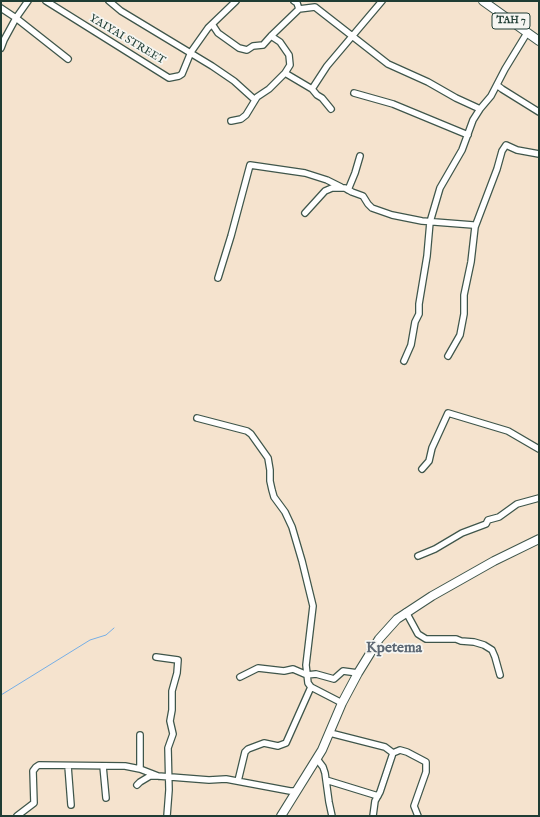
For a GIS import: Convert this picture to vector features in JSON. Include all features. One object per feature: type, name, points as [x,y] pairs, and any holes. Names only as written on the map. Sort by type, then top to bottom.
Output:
[{"type":"highway","name":"TAH 7","points":[[483,1],[539,41]]},
{"type":"highway","points":[[281,816],[317,759],[330,733],[342,703],[358,673],[379,640],[397,618],[494,561],[539,540]]},
{"type":"street","points":[[1,48],[16,18],[28,1]]},
{"type":"street","name":"YAIYAI STREET","points":[[46,1],[169,78],[182,74],[191,52],[212,24],[236,1]]},
{"type":"street","points":[[109,1],[121,11],[156,33],[191,52],[225,75],[254,100]]},
{"type":"street","points":[[312,89],[327,66],[382,1]]},
{"type":"street","points":[[299,9],[299,2],[308,7]]},
{"type":"street","points":[[212,24],[218,33],[239,48],[247,50],[253,46],[263,45],[270,36],[299,9],[315,7],[388,64],[428,82],[456,98],[480,109]]},
{"type":"street","points":[[1,8],[68,58]]},
{"type":"street","points":[[404,361],[411,345],[415,322],[419,314],[430,222],[440,188],[462,150],[473,120],[491,96],[504,69],[527,33]]},
{"type":"street","points":[[231,121],[240,119],[246,115],[254,100],[274,85],[290,65],[288,55],[280,42],[270,36]]},
{"type":"street","points":[[285,73],[312,89],[331,109]]},
{"type":"street","points":[[497,85],[502,90],[539,112]]},
{"type":"street","points":[[354,93],[393,104],[468,135]]},
{"type":"street","points":[[448,356],[460,335],[464,314],[464,295],[471,262],[475,227],[504,147],[506,145],[517,150],[539,154]]},
{"type":"street","points":[[346,189],[355,173],[360,156]]},
{"type":"street","points":[[218,278],[250,165],[304,173],[327,180],[363,196],[372,208],[378,211],[404,218],[430,222],[468,225],[473,224],[475,227]]},
{"type":"street","points":[[305,213],[325,191],[332,188],[346,189]]},
{"type":"street","points":[[422,469],[430,461],[432,448],[448,413],[508,431],[539,449]]},
{"type":"street","points":[[197,418],[246,431],[251,434],[268,458],[270,481],[274,497],[288,518],[313,606],[307,654],[308,683],[311,687],[342,703]]},
{"type":"street","points":[[418,556],[434,549],[462,533],[486,524],[488,520],[499,517],[517,504],[539,498]]},
{"type":"street","points":[[406,612],[418,634],[426,639],[456,639],[484,645],[492,650],[496,657],[500,675]]},
{"type":"street","points":[[156,657],[178,660],[177,673],[172,694],[170,721],[173,734],[168,748],[169,790],[167,816]]},
{"type":"street","points":[[240,677],[258,668],[288,671],[293,669],[307,675],[316,674],[334,679],[344,671],[358,673]]},
{"type":"street","points":[[238,782],[245,752],[248,749],[264,743],[278,746],[286,743],[311,687]]},
{"type":"street","points":[[330,733],[385,747],[393,753]]},
{"type":"street","points":[[140,735],[140,769]]},
{"type":"street","points":[[373,816],[375,801],[393,753],[400,750],[414,755],[426,762],[426,772],[414,806],[418,816]]},
{"type":"street","points":[[317,759],[323,767],[332,816]]},
{"type":"street","points":[[17,816],[34,803],[32,774],[36,767],[41,764],[68,766],[125,766],[140,769],[158,776]]},
{"type":"street","points":[[68,766],[71,805]]},
{"type":"street","points":[[103,766],[106,798]]},
{"type":"street","points":[[137,785],[150,776],[158,776],[209,780],[226,779],[296,791]]},
{"type":"street","points":[[326,780],[378,796]]},
{"type":"waterway","points":[[1,695],[90,640],[106,635],[114,628]]},
{"type":"district","name":"Kpetema","points":[[394,649]]}]
